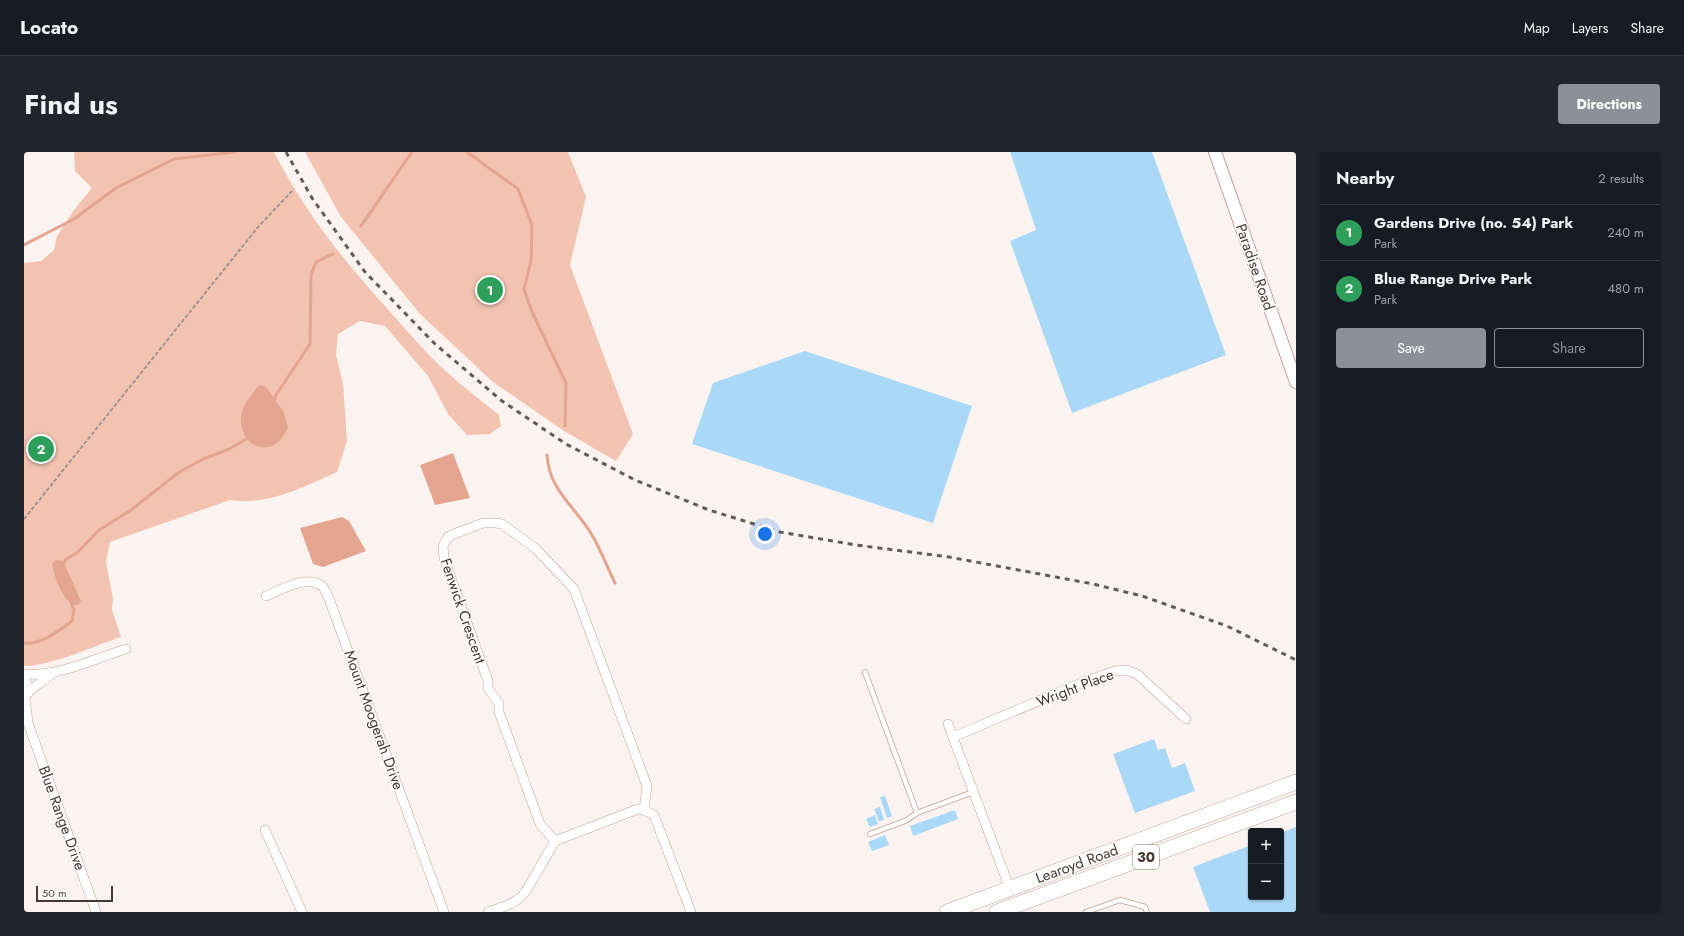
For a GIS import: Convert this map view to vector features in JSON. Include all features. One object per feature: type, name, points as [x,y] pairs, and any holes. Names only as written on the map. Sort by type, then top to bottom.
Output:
[{"type":"main road","name":"Learoyd Road","points":[[947,912],[1296,782]]},
{"type":"main road","name":"Learoyd Road","points":[[997,912],[1296,802]]},
{"type":"street","name":"Paradise Road","points":[[1215,152],[1296,382]]},
{"type":"street","name":"Fenwick Crescent","points":[[555,841],[540,824],[499,712],[499,704],[488,688],[488,681],[444,559],[443,546],[448,537],[476,526],[489,522],[502,524],[536,549],[574,589],[647,786],[644,810]]},
{"type":"street","name":"Mount Moogerah Drive","points":[[266,596],[303,582],[313,582],[322,586],[328,596],[444,912]]},
{"type":"street","points":[[24,674],[34,675],[57,672],[126,649]]},
{"type":"street","name":"Wright Place","points":[[953,737],[1086,681],[1115,671],[1126,670],[1137,674],[1186,719]]},
{"type":"street","points":[[26,697],[37,684],[57,672]]},
{"type":"street","name":"Blue Range Drive","points":[[24,678],[28,687],[26,697],[26,721],[96,912]]},
{"type":"street","points":[[948,724],[1010,889]]},
{"type":"street","points":[[488,912],[510,904],[521,898],[555,841],[638,809],[644,810],[654,816],[659,824],[691,912]]},
{"type":"street","points":[[265,830],[302,912]]},
{"type":"lane","points":[[865,672],[917,813]]},
{"type":"lane","points":[[870,834],[905,820],[917,813],[973,792]]},
{"type":"lane","points":[[1086,912],[1120,900],[1145,907],[1148,912]]},
{"type":"path","points":[[24,519],[258,227],[294,189]]},
{"type":"shaded area","points":[[74,152],[274,152],[298,194],[324,233],[339,252],[430,356],[472,394],[499,415],[501,426],[490,434],[467,435],[448,414],[428,376],[385,326],[360,321],[338,334],[336,355],[343,383],[347,441],[337,472],[312,484],[285,494],[258,500],[230,500],[110,542],[106,562],[113,599],[112,610],[121,637],[46,663],[24,666],[24,263],[41,261],[54,250],[57,236],[74,210],[92,188],[75,171]]},
{"type":"shaded area","points":[[305,152],[568,152],[586,197],[570,265],[633,434],[616,461],[564,431],[493,382],[420,314],[341,217]]},
{"type":"shaded area","points":[[261,385],[266,387],[283,411],[288,427],[281,439],[273,445],[265,448],[256,446],[249,441],[244,433],[241,423],[242,411],[245,404],[257,387]]},
{"type":"shaded area","points":[[453,453],[470,498],[435,505],[420,465]]},
{"type":"shaded area","points":[[342,517],[349,521],[366,551],[323,567],[313,564],[300,528]]},
{"type":"shaded area","points":[[56,560],[63,561],[81,601],[78,605],[73,605],[69,602],[59,587],[52,564]]},
{"type":"building","points":[[1010,152],[1152,152],[1226,355],[1072,413],[1010,241],[1036,230]]},
{"type":"building","points":[[805,351],[972,406],[933,523],[692,444],[713,383]]},
{"type":"building","points":[[1154,739],[1158,750],[1165,748],[1172,768],[1185,763],[1195,791],[1135,813],[1113,754]]},
{"type":"building","points":[[885,796],[892,816],[887,818],[880,797]]},
{"type":"building","points":[[880,807],[884,820],[879,821],[874,809]]},
{"type":"building","points":[[955,810],[958,819],[913,836],[910,826]]},
{"type":"building","points":[[875,815],[878,824],[870,827],[866,819]]},
{"type":"building","points":[[1296,827],[1296,912],[1210,912],[1193,867],[1248,846],[1248,900],[1284,900],[1284,832]]},
{"type":"building","points":[[885,835],[889,845],[872,851],[868,842]]},
{"type":"waterway","points":[[24,245],[74,219],[116,188],[174,159],[235,152]]},
{"type":"waterway","points":[[361,226],[412,152]]},
{"type":"waterway","points":[[467,152],[518,189],[532,225],[531,261],[524,289],[532,312],[566,383],[565,426]]},
{"type":"waterway","points":[[274,401],[276,395],[310,344],[311,275],[316,262],[333,254]]},
{"type":"waterway","points":[[63,566],[65,560],[78,552],[99,530],[131,510],[178,473],[203,459],[227,450],[250,437]]},
{"type":"waterway","points":[[547,455],[549,468],[558,489],[586,525],[615,583]]},
{"type":"waterway","points":[[24,643],[43,640],[56,633],[72,621],[74,610],[71,602]]},
{"type":"railway","points":[[286,152],[312,198],[365,272],[435,344],[502,401],[566,444],[635,480],[709,510],[780,532],[856,545],[949,557],[1093,584],[1142,596],[1227,626],[1296,660]]},
{"type":"place","name":"Gardens Drive (no. 54) Park","points":[[490,290]]},
{"type":"place","name":"Blue Range Drive Park","points":[[41,449]]}]
